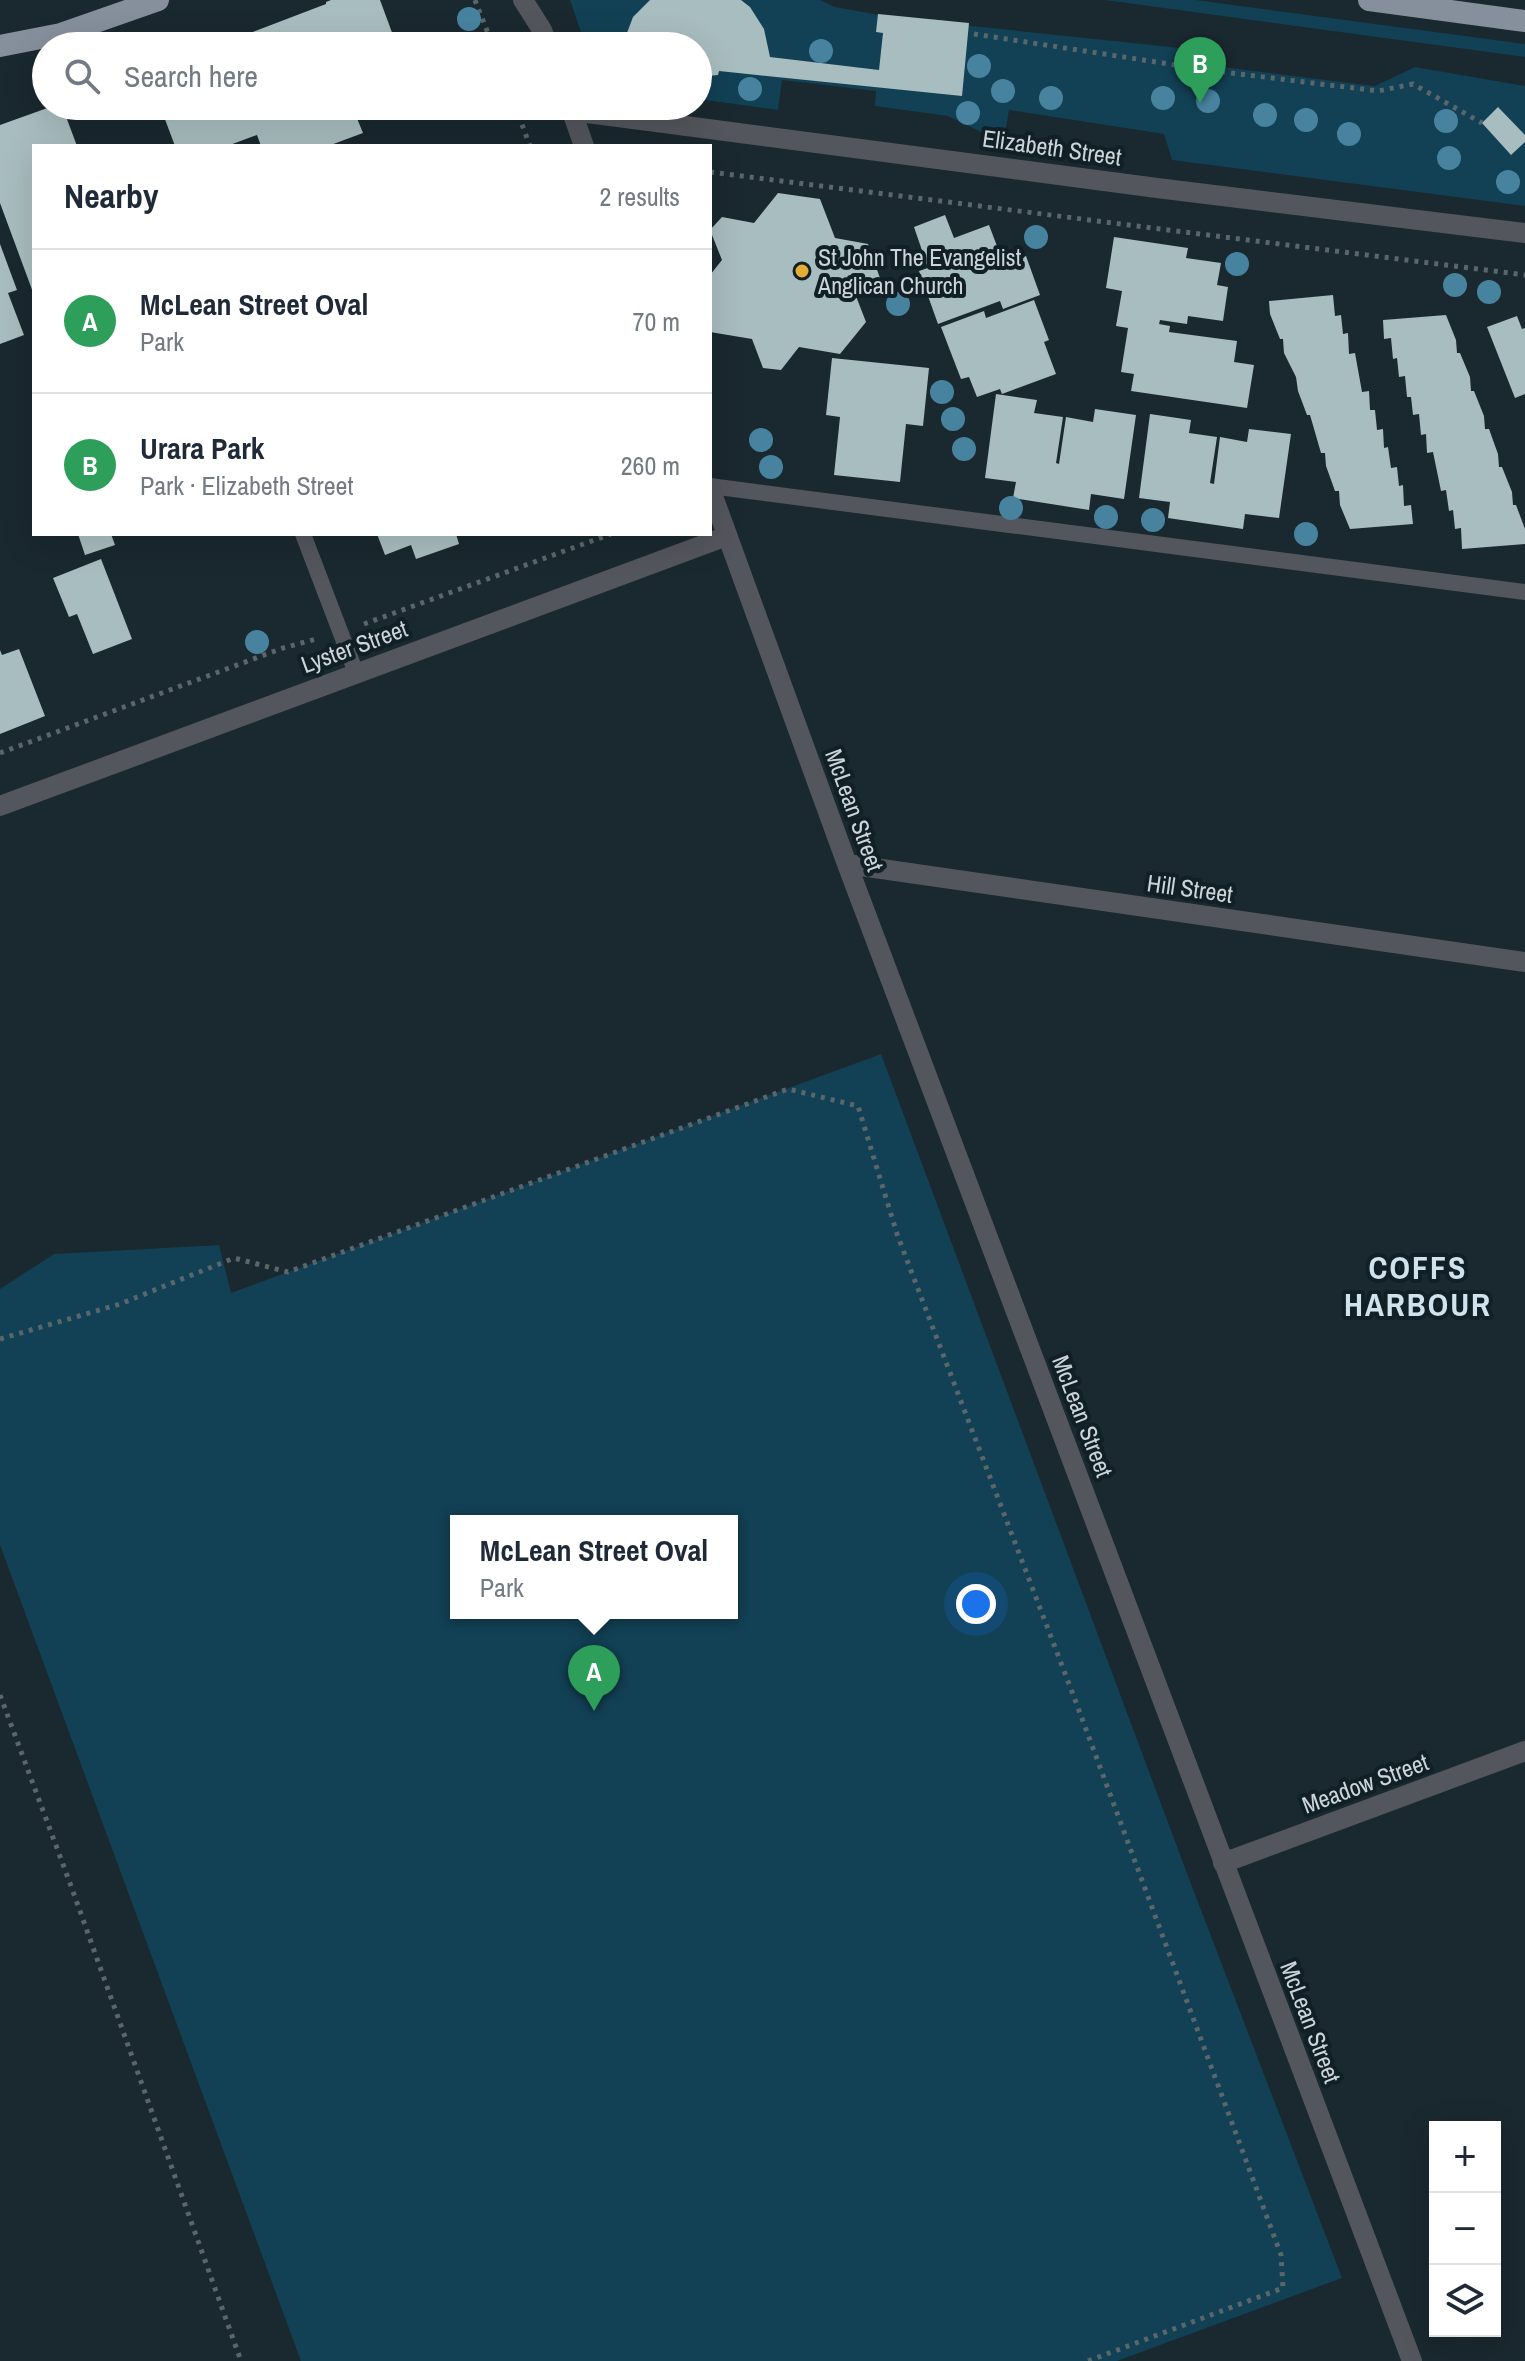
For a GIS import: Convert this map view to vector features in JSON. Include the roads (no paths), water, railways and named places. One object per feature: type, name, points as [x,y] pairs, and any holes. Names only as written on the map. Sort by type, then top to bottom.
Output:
[{"type":"highway","points":[[67,32],[158,0]]},
{"type":"highway","points":[[1369,0],[1525,21]]},
{"type":"highway","points":[[0,46],[32,40]]},
{"type":"street","points":[[523,0],[542,32]]},
{"type":"street","points":[[542,0],[545,32]]},
{"type":"street","points":[[575,120],[583,144]]},
{"type":"street","name":"Elizabeth Street","points":[[653,120],[1172,190],[1525,233]]},
{"type":"street","name":"McLean Street","points":[[712,493],[847,864],[1412,2361]]},
{"type":"street","name":"Lyster Street","points":[[0,806],[727,536]]},
{"type":"street","name":"Hill Street","points":[[847,864],[1525,962]]},
{"type":"street","name":"Meadow Street","points":[[1223,1863],[1525,1751]]},
{"type":"lane","points":[[712,487],[1525,592]]},
{"type":"lane","points":[[304,536],[356,673]]},
{"type":"place","name":"Urara Park","points":[[1200,103]]},
{"type":"place","name":"St John The Evangelist Anglican Church","points":[[802,271]]},
{"type":"place","name":"McLean Street Oval","points":[[594,1711]]},
{"type":"district","name":"COFFS HARBOUR","points":[[1418,1286]]}]
